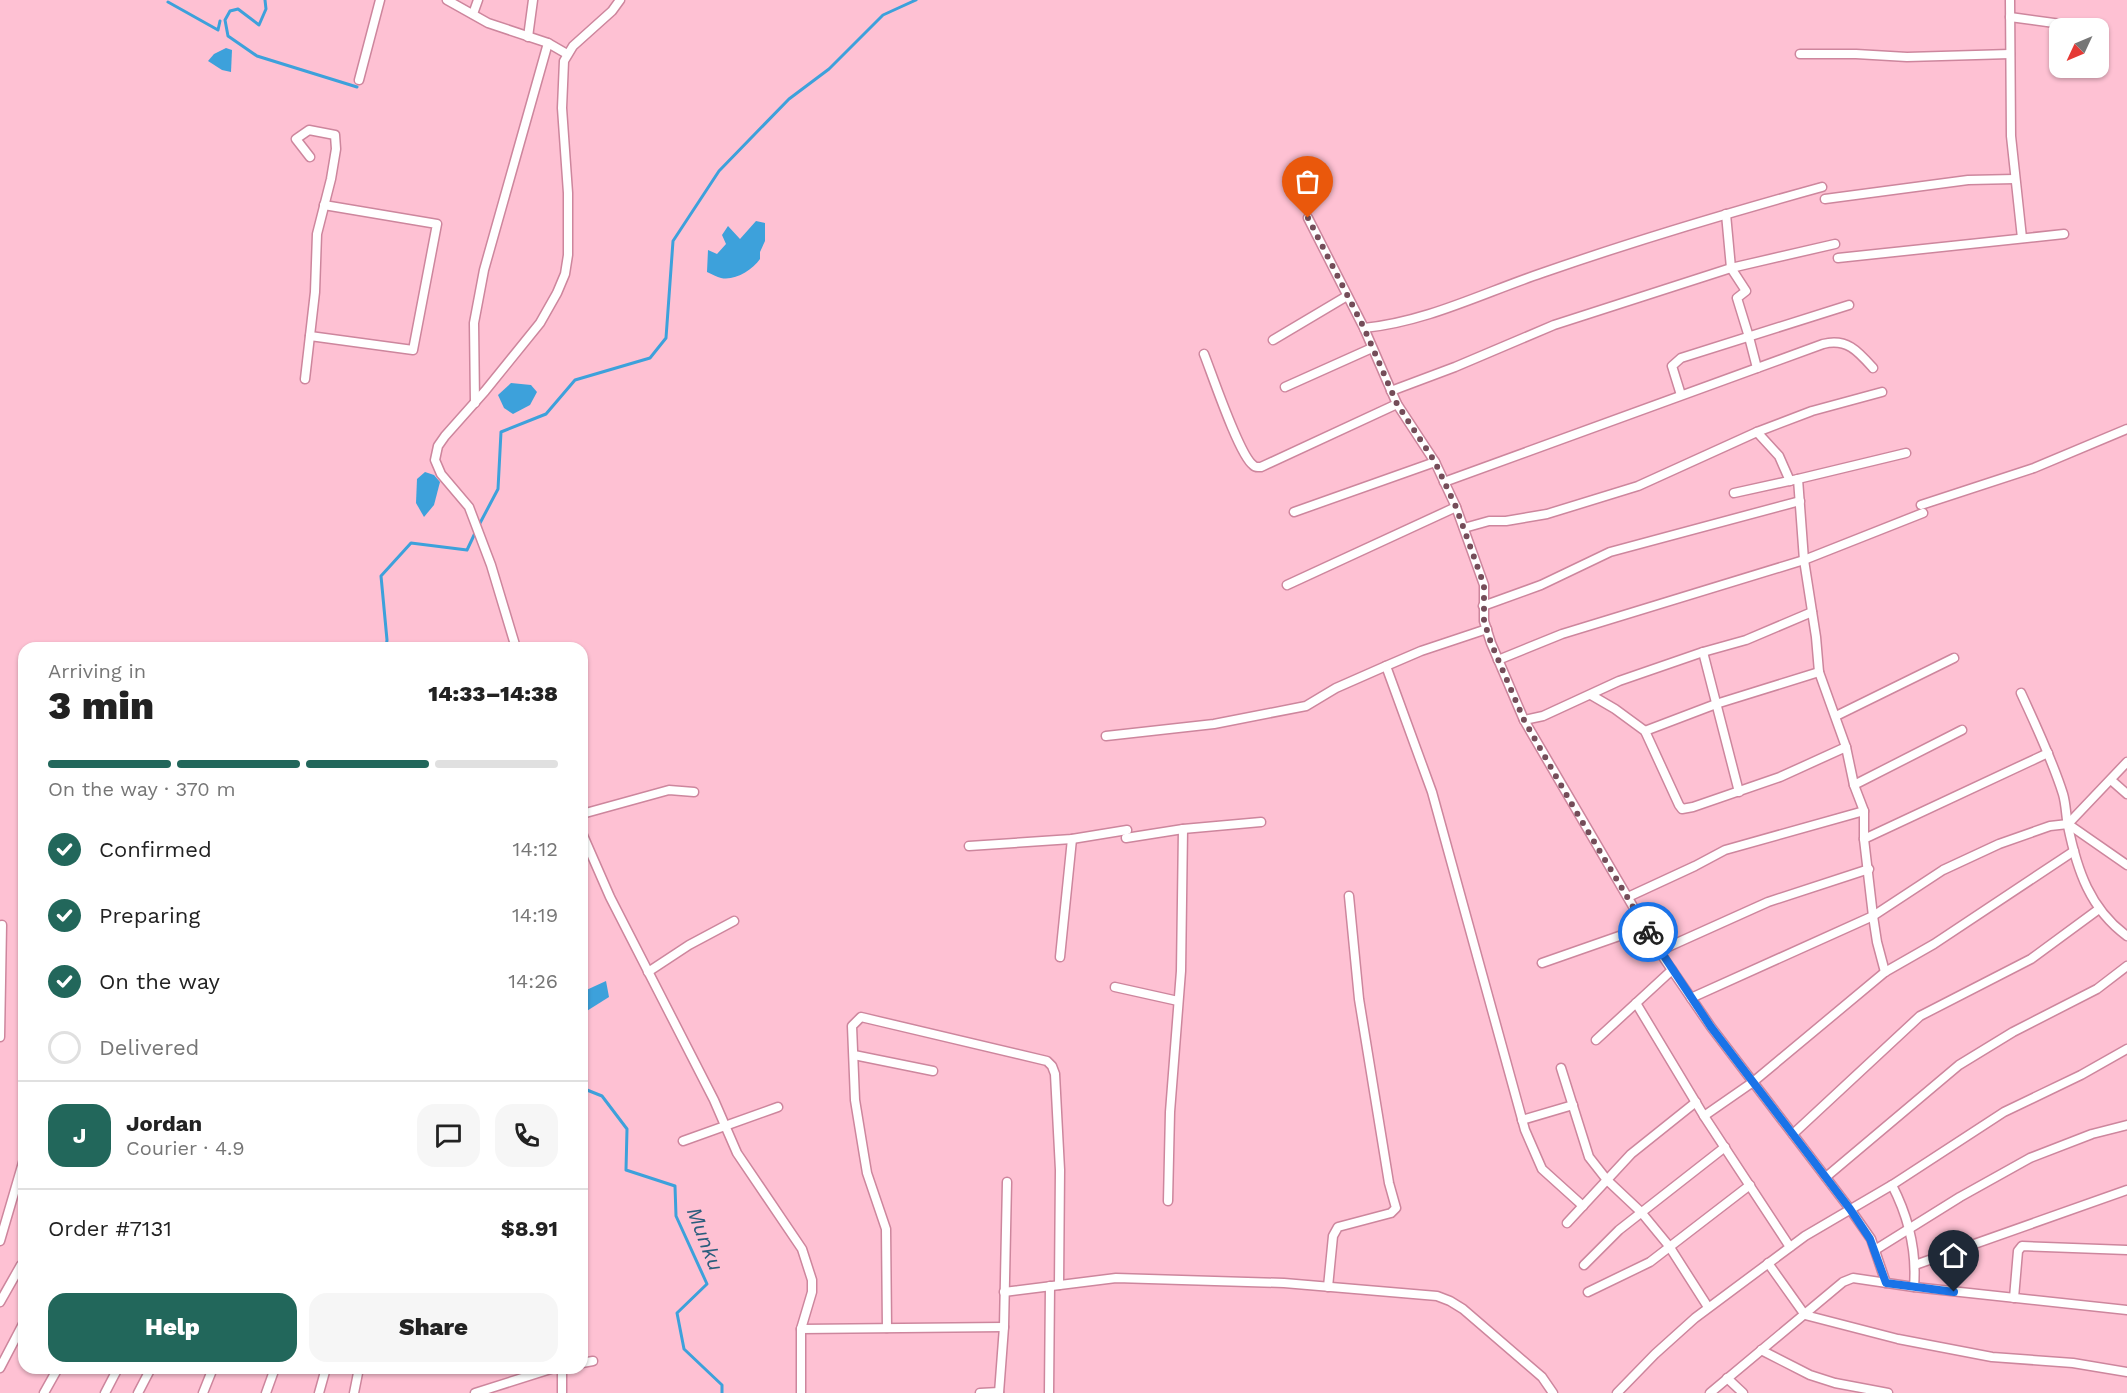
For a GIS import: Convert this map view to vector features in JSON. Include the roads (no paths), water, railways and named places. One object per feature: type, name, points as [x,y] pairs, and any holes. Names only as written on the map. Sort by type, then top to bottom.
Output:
[{"type":"street","points":[[358,80],[380,0]]},
{"type":"street","points":[[447,0],[488,23],[548,44],[567,54]]},
{"type":"street","points":[[473,14],[478,0]]},
{"type":"street","points":[[528,37],[533,0]]},
{"type":"street","points":[[514,642],[469,507],[441,474],[435,460],[438,446],[445,436],[540,323],[565,274],[568,255],[568,193],[562,108],[564,61],[567,54],[592,27],[612,11],[620,0]]},
{"type":"street","points":[[2010,0],[2011,136],[2022,238]]},
{"type":"street","points":[[2010,17],[2049,22]]},
{"type":"street","points":[[475,403],[474,323],[484,270],[548,44]]},
{"type":"street","points":[[1800,54],[1907,57],[2010,54]]},
{"type":"street","points":[[305,379],[315,292],[317,234],[336,149],[335,135],[309,130],[296,139],[310,157]]},
{"type":"street","points":[[1825,199],[1968,180],[2016,179]]},
{"type":"street","points":[[1364,328],[1380,327],[1439,311],[1539,273],[1726,214],[1822,187]]},
{"type":"street","points":[[310,336],[413,350],[437,224],[324,205]]},
{"type":"street","points":[[1726,214],[1731,268],[1746,291],[1737,298],[1756,368]]},
{"type":"street","points":[[1308,218],[1364,328],[1397,404],[1435,462],[1456,507],[1484,585],[1483,606],[1487,629],[1524,720],[1659,951],[1753,1082],[1850,1209],[1870,1239],[1886,1283]]},
{"type":"street","points":[[1838,258],[2064,234]]},
{"type":"street","points":[[1391,391],[1554,325],[1731,268],[1835,244]]},
{"type":"street","points":[[1273,340],[1347,296]]},
{"type":"street","points":[[1681,395],[1673,371],[1673,363],[1681,358],[1850,305]]},
{"type":"street","points":[[1444,482],[1833,342],[1848,345],[1873,368]]},
{"type":"street","points":[[1285,387],[1372,348]]},
{"type":"street","points":[[1204,354],[1241,447],[1251,464],[1256,467],[1262,467],[1397,404]]},
{"type":"street","points":[[1464,528],[1490,521],[1515,520],[1546,514],[1638,486],[1757,432],[1812,411],[1882,392]]},
{"type":"street","points":[[1498,660],[1573,630],[1804,560],[1922,509],[2034,468],[2127,429]]},
{"type":"street","points":[[1757,432],[1779,456],[1794,480],[1800,501],[1804,560],[1819,672],[1836,716],[1846,747],[1854,785],[1864,811],[1864,839],[1873,916],[1877,942],[1886,972]]},
{"type":"street","points":[[1734,493],[1906,453]]},
{"type":"street","points":[[1294,512],[1435,462]]},
{"type":"street","points":[[1483,606],[1541,585],[1610,552],[1800,501]]},
{"type":"street","points":[[1287,585],[1456,507]]},
{"type":"street","points":[[1524,720],[1543,716],[1619,681],[1746,640],[1812,612]]},
{"type":"street","points":[[1106,736],[1214,723],[1306,706],[1336,687],[1421,651],[1487,629]]},
{"type":"street","points":[[510,642],[512,636]]},
{"type":"street","points":[[1703,652],[1739,792]]},
{"type":"street","points":[[1836,716],[1954,658]]},
{"type":"street","points":[[1386,666],[1432,792],[1522,1120],[1542,1169],[1583,1206]]},
{"type":"street","points":[[1645,731],[1716,704],[1819,672]]},
{"type":"street","points":[[2020,693],[2048,753],[2064,797],[2074,851],[2085,884],[2098,909],[2127,936]]},
{"type":"street","points":[[1592,695],[1645,731],[1682,809],[1780,777],[1846,747]]},
{"type":"street","points":[[1854,785],[1962,730]]},
{"type":"street","points":[[1864,839],[2048,753]]},
{"type":"street","points":[[1691,998],[1873,916],[1943,870],[1999,844],[2050,826],[2068,824],[2127,762]]},
{"type":"street","points":[[2111,780],[2127,794]]},
{"type":"street","points":[[588,812],[669,790],[694,792]]},
{"type":"street","points":[[1628,897],[1725,850],[1864,811]]},
{"type":"street","points":[[969,846],[1260,822]]},
{"type":"street","points":[[2068,824],[2127,865]]},
{"type":"street","points":[[1168,1201],[1170,1112],[1181,971],[1183,829]]},
{"type":"street","points":[[1060,957],[1072,838]]},
{"type":"street","points":[[588,847],[610,897],[714,1100],[737,1153],[802,1248],[812,1280],[812,1292],[801,1329],[801,1393]]},
{"type":"street","points":[[1704,1116],[1753,1082],[1886,972],[1934,945],[2074,851]]},
{"type":"street","points":[[1659,951],[1768,902],[1869,869]]},
{"type":"street","points":[[1328,1287],[1333,1236],[1338,1227],[1391,1214],[1396,1208],[1389,1183],[1359,999],[1349,896]]},
{"type":"street","points":[[1793,1134],[1920,1016],[2031,959],[2098,909]]},
{"type":"street","points":[[648,972],[689,945],[734,921]]},
{"type":"street","points":[[0,1037],[2,925]]},
{"type":"street","points":[[1542,963],[1645,927]]},
{"type":"street","points":[[1826,1177],[1959,1065],[2013,1032],[2097,989],[2127,966]]},
{"type":"street","points":[[1596,1040],[1672,970]]},
{"type":"street","points":[[1115,987],[1178,1001]]},
{"type":"street","points":[[1636,1003],[1704,1116],[1790,1247]]},
{"type":"street","points":[[887,1328],[886,1229],[867,1173],[855,1100],[852,1026],[861,1017],[1008,1050],[1047,1061],[1052,1066],[1055,1074],[1060,1170],[1049,1393]]},
{"type":"street","points":[[1617,1393],[1655,1354],[1708,1308],[1790,1247],[1892,1185],[2004,1112],[2081,1076],[2127,1050]]},
{"type":"street","points":[[854,1056],[933,1071]]},
{"type":"street","points":[[1561,1068],[1589,1157],[1607,1180],[1641,1212],[1670,1246],[1708,1308]]},
{"type":"street","points":[[1567,1223],[1631,1155],[1696,1102]]},
{"type":"street","points":[[1522,1120],[1573,1105]]},
{"type":"street","points":[[683,1142],[778,1107]]},
{"type":"street","points":[[1875,1250],[2030,1158],[2091,1134],[2127,1125]]},
{"type":"street","points":[[1584,1265],[1619,1230],[1725,1147]]},
{"type":"street","points":[[0,1240],[18,1179]]},
{"type":"street","points":[[980,1393],[999,1393],[1004,1327],[1007,1182]]},
{"type":"street","points":[[1588,1292],[1650,1262],[1750,1185]]},
{"type":"street","points":[[1892,1185],[1902,1204],[1910,1228],[1915,1265],[1914,1287]]},
{"type":"street","points":[[1915,1265],[2127,1190]]},
{"type":"street","points":[[2014,1298],[2018,1251],[2022,1246],[2127,1250]]},
{"type":"street","points":[[1768,1263],[1805,1315],[1898,1339],[1992,1357],[2073,1363],[2127,1372]]},
{"type":"street","points":[[0,1302],[18,1270]]},
{"type":"street","points":[[1004,1292],[1116,1278],[1284,1283],[1437,1296],[1450,1301],[1542,1377],[1553,1393]]},
{"type":"street","points":[[1710,1393],[1847,1279],[1852,1278],[2127,1310]]},
{"type":"street","points":[[801,1329],[1004,1327]]},
{"type":"street","points":[[0,1368],[18,1334]]},
{"type":"street","points":[[1761,1350],[1810,1375],[1835,1383],[1888,1393]]},
{"type":"street","points":[[588,1362],[593,1361]]},
{"type":"street","points":[[44,1393],[55,1374]]},
{"type":"street","points":[[105,1393],[115,1374]]},
{"type":"street","points":[[138,1393],[148,1374]]},
{"type":"street","points":[[203,1393],[211,1374]]},
{"type":"street","points":[[266,1393],[273,1374]]},
{"type":"street","points":[[319,1393],[324,1374]]},
{"type":"street","points":[[354,1393],[358,1374]]},
{"type":"street","points":[[475,1393],[495,1389],[537,1374]]},
{"type":"street","points":[[562,1374],[562,1393]]},
{"type":"street","points":[[1727,1378],[1743,1393]]},
{"type":"water","points":[[226,48],[232,50],[231,72],[222,70],[208,61],[214,54]]},
{"type":"water","points":[[756,221],[765,223],[765,241],[757,263],[743,274],[732,278],[721,278],[707,272],[708,250],[717,254],[726,244],[722,235],[728,226],[740,239]]},
{"type":"water","points":[[511,383],[531,385],[537,392],[530,405],[513,414],[504,408],[498,395]]},
{"type":"water","points":[[425,472],[434,475],[440,482],[434,505],[424,517],[416,503],[417,479]]},
{"type":"water","points":[[606,981],[609,997],[588,1010],[588,989]]},
{"type":"waterway","points":[[265,0],[266,9],[259,25],[238,9],[230,11],[225,20],[228,36],[257,56],[357,87]]},
{"type":"waterway","points":[[479,525],[498,489],[501,432],[546,414],[575,380],[650,358],[666,338],[673,241],[719,171],[789,99],[829,69],[883,15],[916,0]]},
{"type":"waterway","points":[[168,2],[218,30],[220,21]]},
{"type":"waterway","points":[[387,642],[381,576],[411,543],[467,550],[476,531]]},
{"type":"waterway","name":"Munku","points":[[588,1090],[602,1096],[627,1129],[626,1170],[675,1186],[676,1216],[707,1284],[677,1313],[684,1349],[722,1385],[722,1393]]}]
